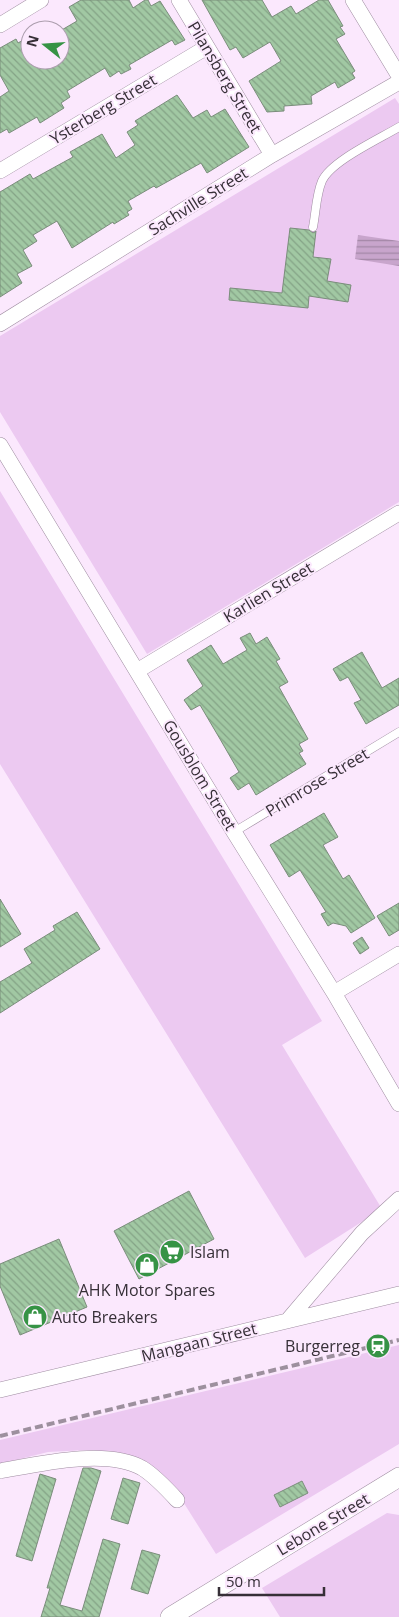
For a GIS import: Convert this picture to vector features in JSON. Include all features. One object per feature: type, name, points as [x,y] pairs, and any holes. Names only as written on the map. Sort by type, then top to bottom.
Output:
[{"type":"street","points":[[0,25],[40,0]]},
{"type":"street","name":"Pilansberg Street","points":[[179,0],[272,155]]},
{"type":"street","points":[[353,0],[399,76]]},
{"type":"street","name":"Ysterberg Street","points":[[0,171],[207,47]]},
{"type":"street","name":"Sachville Street","points":[[0,324],[272,155],[399,82]]},
{"type":"street","name":"Gousblom Street","points":[[0,445],[234,832],[334,993],[399,1104]]},
{"type":"street","name":"Karlien Street","points":[[136,671],[399,513]]},
{"type":"street","points":[[334,993],[399,954]]},
{"type":"street","points":[[288,1320],[362,1233],[399,1199]]},
{"type":"street","name":"Mangaan Street","points":[[0,1390],[399,1294]]},
{"type":"street","points":[[0,1471],[58,1460],[101,1459],[119,1461],[142,1468],[176,1500]]},
{"type":"street","name":"Lebone Street","points":[[170,1617],[399,1477]]},
{"type":"lane","points":[[313,227],[318,191],[323,179],[333,166],[399,127]]},
{"type":"lane","name":"Primrose Street","points":[[234,832],[399,732]]},
{"type":"shaded area","points":[[395,98],[399,104],[399,502],[147,654],[0,412],[0,336]]},
{"type":"shaded area","points":[[358,235],[399,241],[399,266],[355,259]]},
{"type":"shaded area","points":[[0,491],[322,1021],[282,1045],[382,1209],[305,1258],[0,764]]},
{"type":"shaded area","points":[[399,1345],[399,1444],[216,1554],[175,1489],[152,1466],[121,1453],[87,1450],[48,1452],[0,1464],[0,1440]]},
{"type":"shaded area","points":[[387,1513],[399,1515],[399,1617],[280,1617],[262,1588]]},
{"type":"building","points":[[81,0],[129,0],[133,8],[145,0],[148,0],[151,6],[160,1],[185,40],[175,45],[172,40],[129,65],[131,69],[121,74],[119,71],[110,77],[105,68],[67,91],[70,97],[61,103],[64,108],[40,123],[37,117],[9,133],[7,129],[0,133],[0,97],[9,91],[0,75],[0,48],[16,39],[18,43],[20,42],[20,70],[70,70],[70,25],[77,21],[69,7]]},
{"type":"building","points":[[202,0],[262,0],[272,17],[291,6],[296,14],[319,0],[328,0],[343,26],[340,27],[345,34],[336,39],[355,71],[352,73],[355,78],[338,88],[335,82],[311,96],[312,104],[284,106],[284,111],[267,112],[249,81],[281,61],[270,42],[243,58],[236,47],[230,50]]},
{"type":"building","points":[[177,95],[193,118],[207,110],[211,117],[225,109],[249,147],[207,173],[201,163],[156,188],[154,186],[128,201],[132,209],[127,212],[129,215],[114,224],[113,222],[72,248],[57,221],[33,235],[37,241],[23,250],[32,266],[17,274],[22,283],[0,297],[0,192],[30,174],[33,179],[73,157],[70,152],[102,134],[116,158],[135,145],[127,132],[138,125],[135,121]]},
{"type":"building","points":[[290,228],[309,230],[313,233],[316,231],[313,257],[331,259],[327,281],[351,285],[348,302],[309,296],[308,308],[229,300],[230,288],[282,293]]},
{"type":"building","points":[[250,633],[256,644],[267,637],[280,659],[276,661],[288,682],[279,687],[308,739],[299,744],[303,751],[299,753],[306,764],[256,795],[249,783],[238,790],[230,778],[239,772],[200,705],[191,710],[184,700],[203,686],[187,660],[211,645],[223,664],[247,650],[240,638]]},
{"type":"building","points":[[362,652],[382,688],[399,678],[399,705],[366,724],[354,703],[361,700],[348,677],[340,681],[333,669]]},
{"type":"building","points":[[324,813],[338,837],[323,845],[343,879],[349,875],[375,918],[351,933],[346,926],[333,923],[328,926],[321,914],[326,912],[300,870],[289,877],[270,845]]},
{"type":"building","points":[[0,899],[21,934],[0,947]]},
{"type":"building","points":[[399,903],[399,930],[389,936],[377,916]]},
{"type":"building","points":[[77,912],[100,949],[0,1013],[0,982],[32,963],[24,949],[55,930],[53,926]]},
{"type":"building","points":[[362,937],[369,948],[360,954],[353,943]]},
{"type":"building","points":[[189,1191],[214,1239],[139,1279],[114,1231]]},
{"type":"building","points":[[59,1239],[87,1307],[20,1335],[0,1286],[0,1264]]},
{"type":"building","points":[[83,1468],[101,1471],[60,1605],[82,1611],[103,1539],[120,1544],[99,1617],[41,1617],[50,1588],[47,1588]]},
{"type":"building","points":[[40,1474],[56,1479],[32,1561],[16,1556]]},
{"type":"building","points":[[123,1478],[140,1483],[128,1524],[111,1519]]},
{"type":"building","points":[[302,1481],[308,1493],[280,1507],[274,1495]]},
{"type":"building","points":[[142,1550],[160,1555],[148,1594],[131,1589]]},
{"type":"railway","points":[[0,1436],[399,1340]]},
{"type":"place","name":"Islam","points":[[172,1252]]},
{"type":"place","name":"AHK Motor Spares","points":[[147,1265]]},
{"type":"place","name":"Auto Breakers","points":[[35,1317]]},
{"type":"place","name":"Burgerreg","points":[[378,1346]]}]
